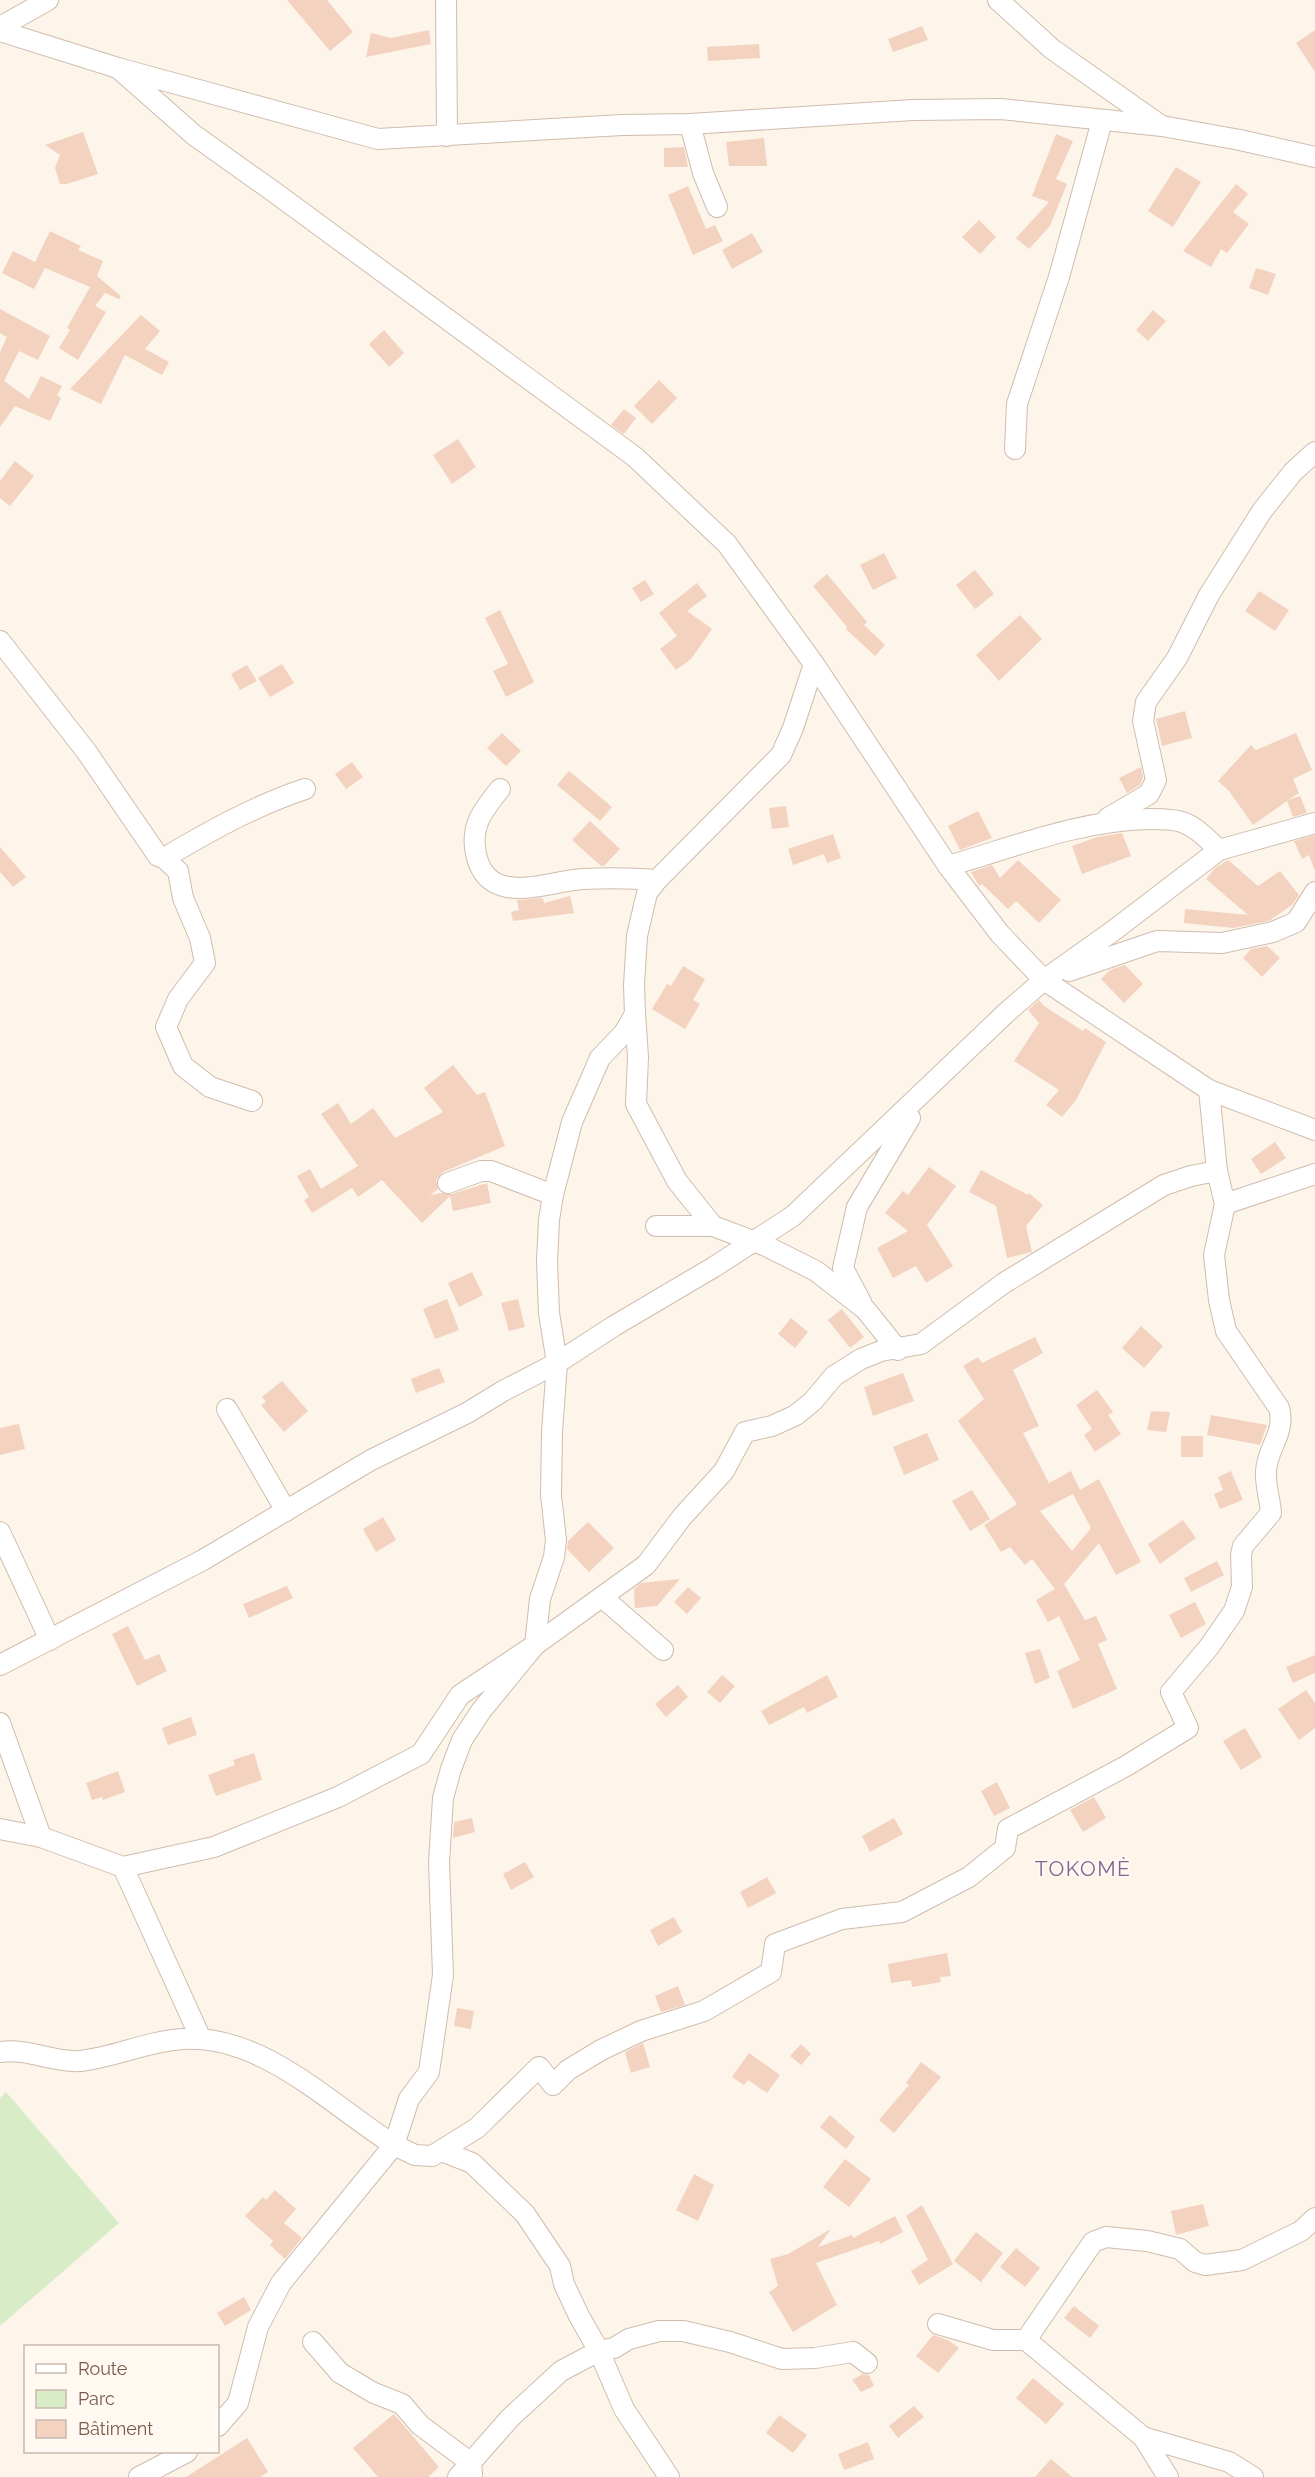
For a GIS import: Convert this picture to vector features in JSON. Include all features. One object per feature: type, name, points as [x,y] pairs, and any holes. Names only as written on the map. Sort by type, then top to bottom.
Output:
[{"type":"street","points":[[0,29],[48,0]]},
{"type":"street","points":[[446,0],[447,136]]},
{"type":"street","points":[[998,0],[1052,49],[1162,126]]},
{"type":"street","points":[[0,29],[117,68],[378,139],[622,125],[690,124],[913,110],[1001,109],[1162,126],[1240,140],[1306,156],[1315,168]]},
{"type":"street","points":[[117,68],[194,135],[635,457],[728,544],[814,664],[948,866],[1000,934],[1044,980],[1209,1090],[1315,1130]]},
{"type":"street","points":[[1015,449],[1017,404],[1059,277],[1102,121]]},
{"type":"street","points":[[690,124],[703,173],[717,207]]},
{"type":"street","points":[[1095,825],[1149,794],[1156,780],[1143,721],[1146,702],[1178,658],[1209,595],[1262,511],[1293,472],[1315,452]]},
{"type":"street","points":[[0,641],[86,751],[158,856],[164,858],[178,871],[183,898],[200,938],[205,963],[178,999],[166,1027],[183,1066],[210,1087],[252,1101]]},
{"type":"street","points":[[713,1226],[677,1181],[636,1104],[638,1057],[634,985],[637,936],[647,893],[657,880],[780,755],[793,728],[814,664]]},
{"type":"street","points":[[164,858],[224,822],[268,801],[304,789]]},
{"type":"street","points":[[500,789],[475,825],[474,843],[484,873],[499,885],[537,888],[581,879],[657,880]]},
{"type":"street","points":[[948,866],[1095,825],[1124,820],[1160,819],[1182,822],[1200,832],[1219,850]]},
{"type":"street","points":[[0,1665],[203,1560],[371,1460],[467,1413],[503,1391],[558,1363],[614,1326],[754,1241],[793,1216],[1007,1012],[1044,980],[1113,931],[1219,850],[1315,823]]},
{"type":"street","points":[[1044,980],[1157,941],[1222,943],[1273,932],[1296,922],[1315,892]]},
{"type":"street","points":[[219,2425],[238,2403],[258,2326],[281,2283],[394,2145],[409,2099],[429,2072],[442,1975],[439,1862],[443,1798],[462,1740],[535,1645],[540,1599],[554,1557],[556,1539],[551,1495],[552,1432],[558,1363],[549,1313],[548,1230],[553,1195],[572,1122],[600,1058],[624,1033],[635,1014]]},
{"type":"street","points":[[898,1350],[865,1310],[843,1268],[857,1207],[927,1090]]},
{"type":"street","points":[[0,2052],[15,2050],[59,2060],[81,2061],[156,2042],[201,2039],[244,2049],[268,2059],[394,2145],[420,2156],[432,2156],[477,2128],[539,2067],[553,2085],[568,2070],[601,2050],[640,2031],[704,2011],[771,1972],[775,1944],[842,1919],[902,1912],[969,1877],[1005,1848],[1008,1829],[1126,1766],[1188,1728],[1171,1692],[1209,1647],[1240,1599],[1243,1546],[1271,1514],[1265,1474],[1266,1463],[1281,1429],[1282,1419],[1279,1408],[1226,1331],[1219,1300],[1214,1255],[1225,1203],[1217,1170],[1209,1090]]},
{"type":"street","points":[[0,1829],[41,1837],[123,1867],[214,1847],[338,1797],[421,1754],[460,1695],[535,1645],[646,1565],[682,1517],[724,1471],[745,1432],[772,1426],[796,1415],[813,1401],[834,1376],[861,1359],[881,1351],[898,1350],[921,1344],[1004,1283],[1164,1185],[1217,1170]]},
{"type":"street","points":[[448,1183],[481,1171],[491,1171],[553,1195]]},
{"type":"street","points":[[1225,1203],[1315,1174]]},
{"type":"street","points":[[656,1226],[713,1226],[754,1241],[816,1271],[865,1310]]},
{"type":"street","points":[[227,1409],[286,1511]]},
{"type":"street","points":[[0,1532],[50,1640]]},
{"type":"street","points":[[602,1597],[663,1650]]},
{"type":"street","points":[[0,1723],[41,1837]]},
{"type":"street","points":[[123,1867],[201,2039]]},
{"type":"street","points":[[441,2151],[472,2163],[525,2214],[560,2266],[564,2284],[599,2351],[624,2409],[669,2477]]},
{"type":"street","points":[[1026,2340],[1092,2242],[1106,2237],[1148,2241],[1180,2249],[1195,2262],[1205,2265],[1242,2260],[1301,2231],[1315,2218]]},
{"type":"street","points":[[938,2324],[993,2340],[1026,2340],[1143,2437],[1168,2477]]},
{"type":"street","points":[[314,2342],[340,2373],[374,2393],[402,2404],[467,2472],[510,2418],[561,2372],[599,2351],[614,2348],[629,2338],[659,2331],[683,2331],[730,2342],[782,2359],[814,2358],[853,2352],[867,2363]]},
{"type":"street","points":[[1143,2437],[1229,2462],[1253,2477]]},
{"type":"street","points":[[139,2477],[183,2453]]},
{"type":"green space","points":[[6,2092],[119,2223],[0,2326],[0,2098]]},
{"type":"building","points":[[287,0],[327,0],[353,32],[330,51]]},
{"type":"building","points":[[922,26],[928,40],[893,52],[888,39]]},
{"type":"building","points":[[429,30],[431,44],[366,57],[371,33],[391,38]]},
{"type":"building","points":[[1315,30],[1315,72],[1296,43]]},
{"type":"building","points":[[759,44],[760,58],[708,61],[707,47]]},
{"type":"building","points":[[83,132],[98,174],[60,184],[55,168],[60,155],[45,145]]},
{"type":"building","points":[[1056,134],[1073,141],[1056,179],[1067,184],[1050,226],[1029,249],[1016,238],[1049,202],[1032,196]]},
{"type":"building","points":[[764,138],[767,166],[729,166],[726,142]]},
{"type":"building","points":[[684,147],[688,167],[664,167],[664,148]]},
{"type":"building","points":[[1176,167],[1201,182],[1173,227],[1148,211]]},
{"type":"building","points":[[1236,184],[1248,194],[1233,212],[1249,224],[1227,253],[1221,249],[1211,267],[1183,251]]},
{"type":"building","points":[[688,186],[706,229],[715,225],[723,241],[693,255],[668,195]]},
{"type":"building","points":[[979,220],[996,237],[980,254],[962,237]]},
{"type":"building","points":[[50,231],[81,246],[78,250],[103,261],[97,276],[121,296],[119,299],[105,293],[95,306],[106,312],[78,360],[59,348],[70,330],[67,328],[90,287],[45,268],[34,289],[2,273],[13,251],[35,262]]},
{"type":"building","points":[[752,233],[763,252],[732,269],[722,250]]},
{"type":"building","points":[[1256,268],[1276,274],[1268,295],[1249,288]]},
{"type":"building","points":[[0,309],[50,336],[38,360],[19,351],[4,381],[29,399],[41,376],[62,386],[57,395],[61,398],[50,421],[15,406],[0,427],[0,352],[7,337],[0,333]]},
{"type":"building","points":[[1153,310],[1166,321],[1148,341],[1136,330]]},
{"type":"building","points":[[141,315],[160,331],[145,349],[169,362],[162,375],[125,355],[101,404],[70,389]]},
{"type":"building","points":[[384,330],[404,353],[389,367],[369,344]]},
{"type":"building","points":[[659,380],[677,398],[652,424],[634,406]]},
{"type":"building","points":[[624,409],[636,418],[624,434],[611,425]]},
{"type":"building","points":[[458,439],[476,467],[452,484],[433,455]]},
{"type":"building","points":[[15,461],[34,476],[10,506],[0,498],[0,481]]},
{"type":"building","points":[[884,553],[897,578],[873,590],[860,565]]},
{"type":"building","points":[[975,570],[994,594],[975,609],[956,585]]},
{"type":"building","points":[[827,574],[867,622],[864,625],[885,645],[875,656],[846,629],[847,627],[813,586]]},
{"type":"building","points":[[645,580],[654,594],[641,602],[632,588]]},
{"type":"building","points":[[697,583],[707,596],[687,611],[712,629],[691,659],[676,670],[660,649],[677,636],[659,613]]},
{"type":"building","points":[[1259,591],[1289,610],[1275,631],[1245,611]]},
{"type":"building","points":[[500,610],[534,682],[506,697],[493,671],[508,664],[485,618]]},
{"type":"building","points":[[1020,615],[1042,639],[999,681],[976,655]]},
{"type":"building","points":[[282,664],[294,683],[270,697],[258,678]]},
{"type":"building","points":[[247,665],[257,681],[240,690],[231,674]]},
{"type":"building","points":[[1185,711],[1192,738],[1162,746],[1156,719]]},
{"type":"building","points":[[502,733],[521,751],[506,766],[487,748]]},
{"type":"building","points":[[1296,733],[1312,770],[1293,779],[1299,793],[1288,800],[1300,796],[1307,813],[1293,817],[1287,801],[1253,825],[1229,791],[1218,781],[1251,745],[1256,750]]},
{"type":"building","points":[[352,762],[363,777],[346,789],[335,774]]},
{"type":"building","points":[[1141,767],[1143,778],[1140,785],[1127,793],[1119,778]]},
{"type":"building","points":[[569,771],[612,807],[600,821],[557,785]]},
{"type":"building","points":[[786,806],[789,827],[772,829],[769,808]]},
{"type":"building","points":[[978,811],[992,838],[960,850],[948,826]]},
{"type":"building","points":[[590,821],[620,849],[604,866],[601,866],[572,840]]},
{"type":"building","points":[[1122,833],[1131,856],[1082,874],[1072,846],[1097,837]]},
{"type":"building","points":[[833,834],[841,858],[827,863],[824,854],[793,865],[788,849]]},
{"type":"building","points":[[1315,835],[1314,869],[1309,855],[1302,859],[1294,841]]},
{"type":"building","points":[[0,847],[26,877],[13,887],[0,872]]},
{"type":"building","points":[[1018,860],[1061,900],[1039,923],[1016,901],[1008,909],[982,884],[979,886],[971,872],[992,865],[1000,878]]},
{"type":"building","points":[[1228,860],[1258,886],[1280,871],[1299,895],[1292,905],[1269,921],[1233,928],[1184,923],[1185,909],[1248,915],[1206,879],[1215,868]]},
{"type":"building","points":[[570,896],[574,913],[513,921],[511,912],[519,910],[517,900],[543,898],[544,903]]},
{"type":"building","points":[[1267,946],[1280,958],[1262,977],[1243,958],[1251,949]]},
{"type":"building","points":[[1125,965],[1143,984],[1124,1003],[1101,979],[1110,970]]},
{"type":"building","points":[[683,966],[705,979],[693,1000],[700,1004],[685,1029],[652,1009],[667,984],[671,986]]},
{"type":"building","points":[[1039,1000],[1044,1006],[1083,1031],[1085,1028],[1106,1042],[1076,1100],[1062,1117],[1046,1105],[1059,1090],[1014,1061],[1039,1023],[1028,1010]]},
{"type":"building","points":[[453,1065],[477,1095],[485,1092],[505,1146],[443,1172],[436,1180],[438,1189],[430,1195],[452,1194],[487,1183],[491,1203],[453,1211],[450,1196],[422,1223],[382,1180],[358,1197],[352,1188],[312,1213],[304,1200],[309,1197],[297,1176],[310,1169],[321,1189],[358,1166],[321,1114],[338,1103],[351,1124],[373,1108],[395,1138],[443,1112],[424,1088]]},
{"type":"building","points":[[1275,1142],[1286,1158],[1261,1174],[1251,1159]]},
{"type":"building","points":[[929,1167],[956,1186],[927,1225],[953,1266],[926,1283],[916,1266],[893,1278],[877,1248],[908,1231],[885,1213],[903,1191],[908,1195]]},
{"type":"building","points":[[981,1170],[1028,1195],[1029,1193],[1043,1205],[1026,1226],[1032,1252],[1007,1258],[996,1206],[969,1192]]},
{"type":"building","points":[[472,1272],[483,1295],[459,1307],[448,1283]]},
{"type":"building","points":[[447,1299],[459,1330],[435,1339],[423,1309]]},
{"type":"building","points":[[518,1299],[525,1327],[509,1331],[501,1303]]},
{"type":"building","points":[[842,1309],[864,1337],[850,1348],[828,1320]]},
{"type":"building","points":[[791,1318],[808,1332],[795,1348],[778,1334]]},
{"type":"building","points":[[1141,1326],[1163,1346],[1144,1368],[1122,1348]]},
{"type":"building","points":[[1035,1337],[1043,1353],[1013,1370],[1039,1426],[1023,1433],[1049,1483],[1071,1471],[1080,1490],[1099,1479],[1141,1562],[1116,1575],[1099,1543],[1064,1584],[1085,1620],[1096,1616],[1107,1640],[1098,1644],[1117,1689],[1073,1709],[1057,1671],[1080,1660],[1059,1616],[1048,1622],[1036,1600],[1055,1589],[1032,1559],[1025,1565],[1010,1547],[1001,1552],[984,1525],[1017,1504],[958,1421],[984,1399],[963,1366],[978,1357],[982,1363]],"holes":[[[1073,1494],[1091,1528],[1072,1551],[1040,1511]]]},
{"type":"building","points":[[439,1368],[445,1382],[416,1393],[411,1379]]},
{"type":"building","points":[[903,1373],[914,1401],[873,1416],[864,1387]]},
{"type":"building","points":[[282,1381],[308,1411],[284,1432],[261,1405],[266,1402],[262,1397]]},
{"type":"building","points":[[1097,1390],[1113,1412],[1108,1415],[1121,1434],[1095,1452],[1084,1435],[1092,1429],[1076,1405]]},
{"type":"building","points":[[1151,1411],[1170,1412],[1166,1432],[1147,1430]]},
{"type":"building","points":[[1211,1415],[1267,1425],[1260,1445],[1207,1435]]},
{"type":"building","points":[[19,1424],[25,1449],[0,1455],[0,1428]]},
{"type":"building","points":[[927,1433],[939,1460],[904,1475],[893,1447]]},
{"type":"building","points":[[1181,1436],[1203,1436],[1203,1457],[1181,1457]]},
{"type":"building","points":[[1231,1471],[1243,1500],[1220,1509],[1214,1494],[1223,1490],[1218,1477]]},
{"type":"building","points":[[972,1490],[990,1519],[970,1531],[952,1501]]},
{"type":"building","points":[[383,1517],[396,1540],[376,1552],[363,1529]]},
{"type":"building","points":[[1183,1520],[1196,1538],[1160,1564],[1148,1544]]},
{"type":"building","points":[[588,1522],[614,1548],[589,1572],[567,1549],[568,1541]]},
{"type":"building","points":[[1217,1561],[1224,1575],[1191,1592],[1184,1578]]},
{"type":"building","points":[[680,1579],[657,1606],[635,1608],[634,1589],[641,1583]]},
{"type":"building","points":[[287,1586],[293,1598],[249,1618],[243,1604]]},
{"type":"building","points":[[688,1587],[701,1598],[687,1614],[674,1602]]},
{"type":"building","points":[[1195,1602],[1206,1624],[1181,1638],[1169,1615]]},
{"type":"building","points":[[128,1626],[145,1660],[159,1654],[167,1671],[137,1686],[112,1634]]},
{"type":"building","points":[[1040,1649],[1050,1678],[1035,1684],[1025,1653]]},
{"type":"building","points":[[1315,1655],[1315,1673],[1293,1683],[1286,1667]]},
{"type":"building","points":[[722,1675],[735,1686],[720,1703],[707,1692]]},
{"type":"building","points":[[827,1675],[838,1697],[807,1713],[804,1707],[769,1725],[761,1711]]},
{"type":"building","points":[[678,1685],[688,1697],[666,1717],[655,1704]]},
{"type":"building","points":[[1306,1690],[1315,1703],[1315,1728],[1299,1740],[1278,1709]]},
{"type":"building","points":[[191,1717],[197,1735],[168,1745],[162,1728]]},
{"type":"building","points":[[1245,1728],[1262,1757],[1241,1770],[1223,1741]]},
{"type":"building","points":[[254,1753],[262,1780],[216,1796],[208,1775],[235,1765],[233,1760]]},
{"type":"building","points":[[118,1771],[125,1792],[103,1800],[102,1797],[92,1800],[86,1783]]},
{"type":"building","points":[[997,1782],[1010,1808],[994,1816],[981,1791]]},
{"type":"building","points":[[1094,1797],[1106,1818],[1083,1832],[1070,1810]]},
{"type":"building","points":[[472,1818],[475,1832],[453,1838],[454,1822]]},
{"type":"building","points":[[894,1818],[903,1834],[870,1852],[862,1836]]},
{"type":"building","points":[[525,1862],[534,1877],[511,1890],[503,1874]]},
{"type":"building","points":[[767,1877],[776,1893],[748,1908],[740,1892]]},
{"type":"building","points":[[674,1917],[682,1932],[658,1946],[650,1930]]},
{"type":"building","points":[[947,1953],[951,1976],[940,1977],[941,1982],[912,1987],[911,1980],[891,1983],[888,1964]]},
{"type":"building","points":[[678,1986],[685,2005],[661,2012],[655,1996]]},
{"type":"building","points":[[457,2008],[474,2011],[471,2029],[454,2026]]},
{"type":"building","points":[[643,2043],[650,2067],[631,2073],[625,2052]]},
{"type":"building","points":[[801,2044],[811,2054],[801,2065],[790,2056]]},
{"type":"building","points":[[749,2053],[780,2075],[767,2093],[748,2080],[744,2085],[732,2077]]},
{"type":"building","points":[[921,2062],[941,2077],[894,2133],[879,2120],[909,2085],[906,2083]]},
{"type":"building","points":[[830,2115],[855,2137],[846,2149],[820,2127]]},
{"type":"building","points":[[845,2159],[871,2179],[849,2207],[823,2187]]},
{"type":"building","points":[[694,2174],[714,2185],[698,2221],[676,2210]]},
{"type":"building","points":[[275,2190],[296,2209],[284,2223],[302,2238],[285,2259],[270,2245],[273,2241],[245,2216],[263,2197],[266,2200]]},
{"type":"building","points":[[1203,2204],[1209,2226],[1176,2235],[1171,2211]]},
{"type":"building","points":[[922,2205],[953,2264],[919,2285],[911,2271],[928,2260],[906,2216]]},
{"type":"building","points":[[895,2216],[903,2232],[880,2244],[879,2241],[816,2263],[837,2305],[793,2332],[769,2292],[778,2286],[770,2259],[788,2254],[831,2229],[818,2247],[852,2235],[853,2238]]},
{"type":"building","points":[[976,2232],[1003,2253],[981,2282],[954,2261]]},
{"type":"building","points":[[1016,2248],[1040,2268],[1025,2287],[1000,2267]]},
{"type":"building","points":[[244,2297],[251,2310],[225,2326],[217,2313]]},
{"type":"building","points":[[1074,2306],[1099,2326],[1090,2338],[1064,2318]]},
{"type":"building","points":[[933,2335],[948,2340],[959,2348],[938,2373],[916,2356]]},
{"type":"building","points":[[863,2374],[869,2375],[874,2386],[861,2392],[852,2380]]},
{"type":"building","points":[[1033,2378],[1064,2404],[1046,2424],[1016,2398]]},
{"type":"building","points":[[914,2406],[924,2417],[898,2438],[889,2426]]},
{"type":"building","points":[[394,2414],[439,2467],[428,2477],[378,2477],[353,2448]]},
{"type":"building","points":[[779,2415],[807,2435],[793,2453],[766,2433]]},
{"type":"building","points":[[247,2438],[268,2472],[260,2477],[186,2477]]},
{"type":"building","points":[[868,2442],[874,2459],[844,2470],[838,2454]]},
{"type":"building","points":[[1051,2459],[1072,2477],[1035,2477]]},
{"type":"district","name":"TOKOMÈ","points":[[1083,1868]]}]
